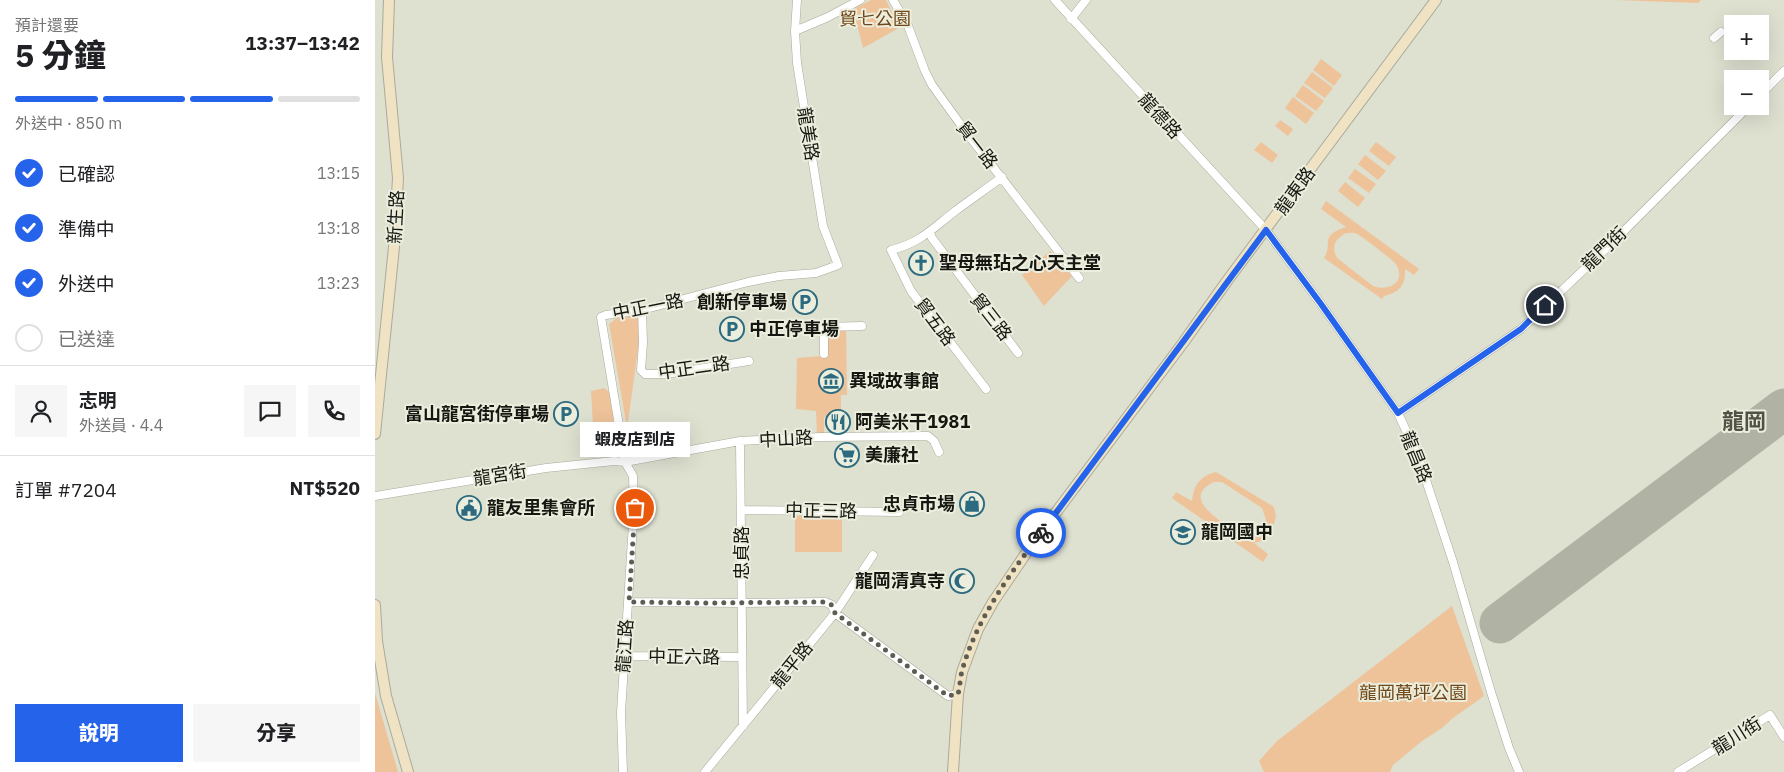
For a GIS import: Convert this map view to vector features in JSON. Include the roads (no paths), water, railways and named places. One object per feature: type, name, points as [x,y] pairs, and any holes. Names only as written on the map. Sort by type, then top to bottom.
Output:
[{"type":"street","name":"新生路","points":[[375,434],[394,247],[398,178],[387,57],[389,0]]},
{"type":"street","name":"龍美路","points":[[797,0],[795,31],[797,63],[823,226],[838,266]]},
{"type":"street","points":[[795,31],[828,17],[860,0]]},
{"type":"street","name":"貿一路","points":[[893,0],[908,26],[932,85],[1049,242],[1079,278]]},
{"type":"street","name":"龍德路","points":[[1055,0],[1266,230]]},
{"type":"street","points":[[1071,19],[1086,0]]},
{"type":"street","name":"龍東路","points":[[953,772],[958,694],[962,672],[978,630],[1001,588],[1436,0]]},
{"type":"street","points":[[1714,38],[1721,32]]},
{"type":"street","points":[[1769,86],[1784,71]]},
{"type":"street","name":"龍門街","points":[[1398,413],[1521,329],[1612,243],[1740,115]]},
{"type":"street","points":[[930,233],[964,204],[1002,177]]},
{"type":"street","name":"龍昌路","points":[[1266,230],[1398,413],[1418,454],[1448,544],[1491,692],[1509,748],[1519,772]]},
{"type":"street","name":"貿五路","points":[[930,233],[921,239],[891,250],[911,291],[986,389]]},
{"type":"street","name":"貿三路","points":[[930,233],[952,267],[1018,353]]},
{"type":"street","name":"中正一路","points":[[625,462],[601,317],[642,310],[748,282],[779,276],[816,273],[838,266]]},
{"type":"street","name":"中正二路","points":[[642,310],[643,344],[641,370],[645,374],[667,374],[749,361]]},
{"type":"street","points":[[824,354],[824,328],[862,326]]},
{"type":"street","name":"中山路","points":[[625,462],[740,441],[821,437],[928,436],[935,441],[939,452]]},
{"type":"street","name":"忠貞路","points":[[740,441],[743,726]]},
{"type":"street","name":"龍宮街","points":[[375,496],[546,468],[615,461],[625,462]]},
{"type":"street","name":"龍江路","points":[[623,772],[621,712],[635,508],[633,476],[625,462]]},
{"type":"street","name":"中正三路","points":[[742,510],[899,512]]},
{"type":"street","name":"龍平路","points":[[705,772],[835,613],[873,555]]},
{"type":"street","points":[[629,602],[825,602],[832,605],[835,613],[948,696],[958,694]]},
{"type":"street","points":[[375,606],[377,640],[386,696],[407,772]]},
{"type":"street","name":"中正六路","points":[[625,656],[742,657]]},
{"type":"street","name":"龍川街","points":[[1678,772],[1770,715],[1784,737]]},
{"type":"place","name":"聖母無玷之心天主堂","points":[[921,263]]},
{"type":"place","name":"創新停車場","points":[[805,302]]},
{"type":"place","name":"中正停車場","points":[[732,329]]},
{"type":"place","name":"異域故事館","points":[[831,381]]},
{"type":"place","name":"富山龍宮街停車場","points":[[566,414]]},
{"type":"place","name":"阿美米干1981","points":[[838,422]]},
{"type":"place","name":"美廉社","points":[[847,455]]},
{"type":"place","name":"忠貞市場","points":[[972,504]]},
{"type":"place","name":"龍友里集會所","points":[[469,508]]},
{"type":"place","name":"蝦皮店到店","points":[[635,508]]},
{"type":"place","name":"龍岡國中","points":[[1183,532]]},
{"type":"place","name":"龍岡清真寺","points":[[962,581]]},
{"type":"district","name":"龍岡","points":[[1744,421]]},
{"type":"park label","name":"貿七公園","points":[[875,19]]},
{"type":"park label","name":"龍岡萬坪公園","points":[[1413,693]]}]
